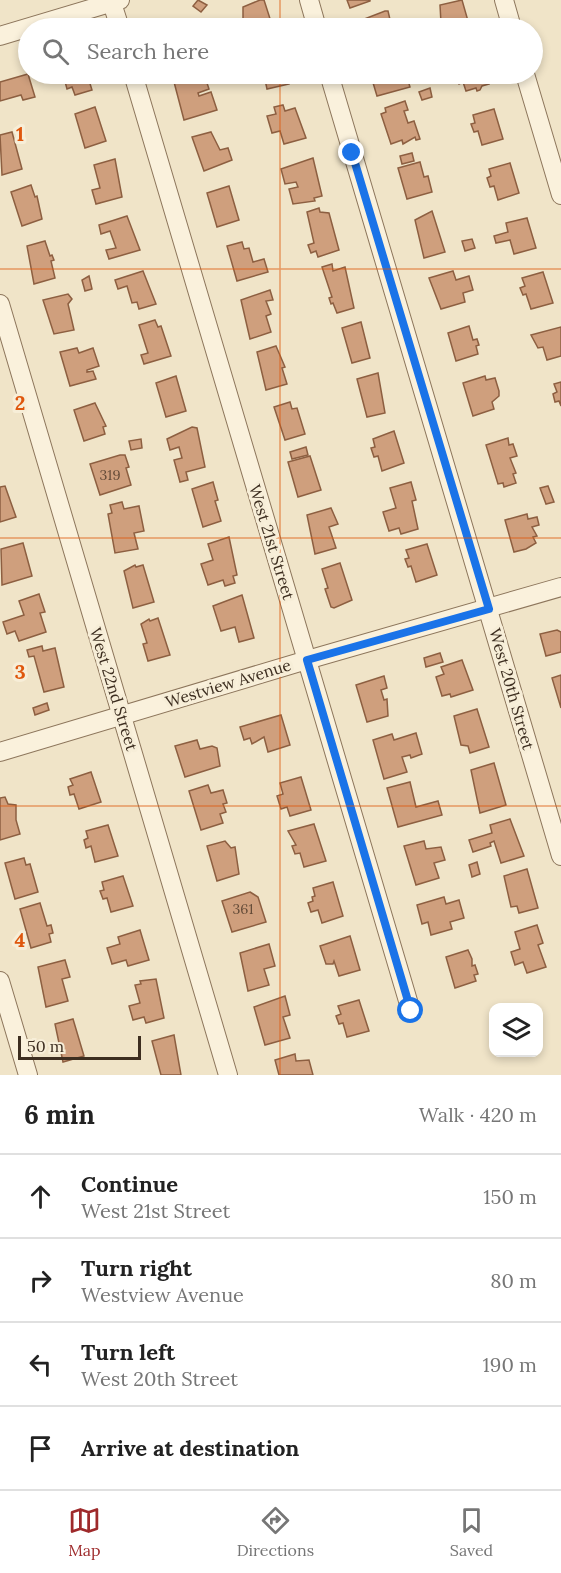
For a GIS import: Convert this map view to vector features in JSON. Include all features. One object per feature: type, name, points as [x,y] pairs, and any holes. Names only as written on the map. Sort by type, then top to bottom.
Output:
[{"type":"street","points":[[309,0],[314,18]]},
{"type":"street","points":[[504,0],[509,18]]},
{"type":"street","points":[[59,18],[114,1],[118,18]]},
{"type":"street","points":[[0,36],[18,30]]},
{"type":"street","name":"West 21st Street","points":[[136,84],[411,1011]]},
{"type":"street","name":"West 20th Street","points":[[332,84],[561,856]]},
{"type":"street","points":[[528,84],[561,195]]},
{"type":"street","name":"West 22nd Street","points":[[0,304],[228,1075]]},
{"type":"street","name":"Westview Avenue","points":[[0,752],[561,587]]},
{"type":"street","points":[[0,981],[28,1075]]},
{"type":"building","points":[[198,0],[207,5],[201,12],[193,6]]},
{"type":"building","points":[[264,0],[270,18],[243,18],[243,7]]},
{"type":"building","points":[[347,0],[370,0],[370,1],[350,8]]},
{"type":"building","points":[[462,0],[467,18],[441,18],[440,5]]},
{"type":"building","points":[[388,11],[390,18],[367,18]]},
{"type":"building","points":[[18,77],[18,84],[31,84],[35,97],[23,100],[21,95],[0,101],[0,82]]},
{"type":"building","points":[[66,84],[90,84],[92,90],[75,95],[72,87],[67,89]]},
{"type":"building","points":[[175,84],[207,84],[209,89],[198,93],[199,96],[211,92],[217,110],[184,120]]},
{"type":"building","points":[[266,84],[289,84],[267,89]]},
{"type":"building","points":[[373,84],[409,84],[410,87],[377,96]]},
{"type":"building","points":[[464,84],[489,84],[477,91],[476,88],[466,91]]},
{"type":"building","points":[[430,88],[432,97],[422,100],[419,92]]},
{"type":"building","points":[[405,101],[408,110],[404,111],[408,123],[414,121],[420,139],[416,140],[415,137],[403,144],[402,140],[391,144],[381,114],[386,112],[385,108]]},
{"type":"building","points":[[283,105],[285,111],[295,108],[306,138],[284,144],[280,131],[272,133],[267,116],[276,114],[274,107]]},
{"type":"building","points":[[95,107],[106,141],[85,148],[75,114]]},
{"type":"building","points":[[494,109],[503,139],[482,145],[478,131],[474,132],[471,124],[475,123],[473,115]]},
{"type":"building","points":[[12,132],[22,169],[2,175],[0,135]]},
{"type":"building","points":[[211,132],[220,150],[228,148],[232,160],[204,171],[192,137]]},
{"type":"building","points":[[412,153],[414,161],[402,164],[400,156]]},
{"type":"building","points":[[313,158],[322,196],[314,198],[315,201],[293,204],[289,189],[298,187],[296,182],[285,184],[281,169]]},
{"type":"building","points":[[115,159],[122,197],[96,204],[92,190],[100,188],[94,165]]},
{"type":"building","points":[[420,162],[424,177],[428,176],[432,192],[407,199],[398,168]]},
{"type":"building","points":[[510,163],[519,193],[498,200],[494,186],[490,187],[487,178],[491,176],[489,169]]},
{"type":"building","points":[[31,185],[35,197],[37,196],[42,219],[22,226],[11,192]]},
{"type":"building","points":[[229,186],[239,220],[217,227],[207,193]]},
{"type":"building","points":[[319,208],[320,212],[329,213],[339,250],[318,257],[316,251],[311,253],[308,245],[314,243],[307,212]]},
{"type":"building","points":[[432,211],[445,252],[424,258],[415,220]]},
{"type":"building","points":[[127,216],[140,250],[109,259],[106,250],[116,248],[110,231],[101,234],[99,225]]},
{"type":"building","points":[[527,218],[536,248],[514,254],[510,240],[496,243],[494,236],[508,232],[506,223]]},
{"type":"building","points":[[472,239],[475,248],[465,251],[462,241]]},
{"type":"building","points":[[45,241],[50,256],[52,255],[54,260],[51,261],[55,278],[34,284],[27,246]]},
{"type":"building","points":[[242,242],[244,249],[249,248],[253,262],[264,259],[268,272],[237,281],[227,246]]},
{"type":"building","points":[[332,264],[333,271],[345,267],[354,308],[337,313],[329,298],[332,297],[322,267]]},
{"type":"building","points":[[143,271],[156,304],[139,309],[137,302],[132,303],[127,286],[118,289],[115,280]]},
{"type":"building","points":[[453,271],[456,280],[469,276],[473,290],[463,293],[465,302],[441,309],[429,278]]},
{"type":"building","points":[[543,272],[553,303],[531,309],[526,294],[523,295],[520,288],[525,286],[522,278]]},
{"type":"building","points":[[89,276],[92,289],[85,291],[82,280]]},
{"type":"building","points":[[270,290],[273,300],[266,301],[271,314],[266,316],[271,332],[250,339],[241,300]]},
{"type":"building","points":[[68,294],[72,299],[68,304],[74,330],[54,334],[43,300]]},
{"type":"building","points":[[155,320],[158,327],[161,326],[171,356],[144,364],[141,355],[148,353],[139,325]]},
{"type":"building","points":[[361,322],[370,358],[352,363],[342,328]]},
{"type":"building","points":[[469,326],[473,340],[477,339],[479,345],[476,346],[478,354],[456,361],[448,333]]},
{"type":"building","points":[[561,327],[561,356],[547,360],[543,347],[538,348],[531,335]]},
{"type":"building","points":[[276,346],[285,367],[282,368],[287,384],[266,390],[257,352]]},
{"type":"building","points":[[77,348],[79,353],[93,348],[99,366],[87,370],[87,372],[93,371],[96,379],[70,386],[60,352]]},
{"type":"building","points":[[378,373],[385,413],[367,417],[357,379]]},
{"type":"building","points":[[176,376],[186,411],[166,417],[156,383]]},
{"type":"building","points":[[485,376],[486,380],[495,378],[499,396],[492,402],[494,409],[473,416],[463,383]]},
{"type":"building","points":[[561,382],[561,406],[559,401],[555,402],[553,394],[557,392],[554,384]]},
{"type":"building","points":[[290,402],[292,409],[297,408],[305,434],[285,440],[274,407]]},
{"type":"building","points":[[95,403],[106,426],[103,427],[105,434],[84,441],[74,410]]},
{"type":"building","points":[[192,427],[197,428],[205,467],[186,472],[188,480],[180,482],[174,460],[182,458],[179,447],[170,450],[167,439]]},
{"type":"building","points":[[394,431],[404,463],[382,471],[378,456],[374,457],[371,448],[375,447],[373,439]]},
{"type":"building","points":[[508,438],[509,445],[513,444],[517,456],[510,458],[516,473],[513,474],[516,483],[504,487],[503,483],[498,484],[486,445]]},
{"type":"building","points":[[141,439],[142,448],[131,450],[129,441]]},
{"type":"building","points":[[306,447],[308,455],[292,459],[290,452]]},
{"type":"building","points":[[125,455],[131,485],[100,495],[90,464]]},
{"type":"building","points":[[310,456],[321,490],[298,497],[288,462]]},
{"type":"building","points":[[213,482],[218,500],[215,501],[221,521],[203,527],[192,489]]},
{"type":"building","points":[[411,482],[416,500],[412,501],[418,529],[401,534],[399,528],[389,531],[383,512],[396,508],[390,488]]},
{"type":"building","points":[[5,486],[16,517],[0,522],[0,487]]},
{"type":"building","points":[[548,486],[554,502],[546,504],[540,488]]},
{"type":"building","points":[[122,502],[124,509],[139,506],[144,531],[134,533],[138,549],[115,553],[108,514],[112,513],[110,505]]},
{"type":"building","points":[[331,508],[338,524],[329,527],[336,548],[315,554],[307,515]]},
{"type":"building","points":[[527,514],[528,519],[537,517],[539,525],[532,527],[537,536],[533,537],[536,543],[514,552],[505,520]]},
{"type":"building","points":[[229,537],[237,575],[233,576],[235,583],[225,586],[223,580],[208,585],[201,564],[213,560],[208,544]]},
{"type":"building","points":[[23,543],[32,576],[2,585],[1,549]]},
{"type":"building","points":[[427,544],[437,575],[416,582],[411,566],[408,567],[405,559],[409,558],[406,550]]},
{"type":"building","points":[[340,563],[352,600],[334,608],[331,607],[325,589],[328,588],[322,569]]},
{"type":"building","points":[[135,565],[136,567],[143,565],[154,602],[133,608],[124,571]]},
{"type":"building","points":[[39,594],[45,612],[40,613],[46,632],[19,641],[15,631],[7,634],[3,622],[24,615],[19,601]]},
{"type":"building","points":[[242,595],[254,638],[239,642],[235,627],[221,631],[213,606]]},
{"type":"building","points":[[158,618],[170,655],[148,661],[143,644],[147,643],[141,624],[149,619],[150,621]]},
{"type":"building","points":[[557,630],[561,632],[561,652],[546,656],[540,634]]},
{"type":"building","points":[[42,646],[43,651],[55,648],[64,687],[44,692],[34,656],[29,657],[27,650]]},
{"type":"building","points":[[440,653],[443,662],[426,667],[424,658]]},
{"type":"building","points":[[462,660],[473,690],[451,697],[450,694],[442,696],[436,677],[444,674],[441,667]]},
{"type":"building","points":[[561,675],[561,708],[552,678]]},
{"type":"building","points":[[384,676],[387,688],[381,690],[384,700],[387,699],[388,716],[367,722],[356,685]]},
{"type":"building","points":[[47,703],[49,710],[35,715],[33,708]]},
{"type":"building","points":[[477,709],[489,747],[470,753],[468,746],[461,745],[454,716]]},
{"type":"building","points":[[281,715],[290,745],[268,752],[264,737],[252,744],[250,738],[244,740],[240,727]]},
{"type":"building","points":[[416,733],[422,754],[411,758],[410,755],[402,757],[407,772],[384,779],[373,740],[392,734],[394,740]]},
{"type":"building","points":[[197,740],[200,749],[212,746],[217,748],[220,766],[185,777],[175,746]]},
{"type":"building","points":[[494,763],[506,805],[480,813],[471,770]]},
{"type":"building","points":[[91,772],[101,802],[79,809],[74,794],[70,795],[68,787],[73,785],[70,779]]},
{"type":"building","points":[[301,777],[311,810],[290,816],[287,807],[281,809],[277,796],[283,794],[280,783]]},
{"type":"building","points":[[410,782],[416,807],[438,801],[442,815],[398,827],[387,788]]},
{"type":"building","points":[[208,785],[211,793],[223,790],[227,803],[223,804],[226,812],[220,814],[223,823],[201,830],[189,791]]},
{"type":"building","points":[[5,797],[8,804],[16,805],[16,820],[20,834],[0,840],[0,798]]},
{"type":"building","points":[[510,819],[524,856],[501,863],[494,841],[490,843],[491,846],[473,852],[469,840],[492,833],[490,825]]},
{"type":"building","points":[[314,824],[326,861],[304,867],[300,853],[295,854],[292,846],[296,845],[288,831]]},
{"type":"building","points":[[108,825],[118,856],[95,862],[91,846],[86,848],[84,840],[88,838],[86,831]]},
{"type":"building","points":[[225,841],[231,848],[235,847],[239,874],[217,881],[207,846]]},
{"type":"building","points":[[424,841],[426,849],[441,847],[445,860],[434,863],[439,878],[416,885],[404,846]]},
{"type":"building","points":[[24,858],[26,865],[30,864],[38,892],[15,899],[5,863]]},
{"type":"building","points":[[477,862],[480,874],[472,877],[469,865]]},
{"type":"building","points":[[527,869],[538,908],[519,913],[517,906],[511,907],[504,876]]},
{"type":"building","points":[[123,876],[133,906],[111,912],[107,898],[103,899],[100,891],[104,890],[102,882]]},
{"type":"building","points":[[333,882],[343,916],[322,923],[318,910],[311,912],[308,903],[313,901],[312,897],[315,896],[313,888]]},
{"type":"building","points":[[250,892],[258,897],[266,922],[232,932],[222,901]]},
{"type":"building","points":[[444,897],[446,904],[459,900],[464,918],[450,922],[452,929],[431,935],[428,922],[422,924],[417,905]]},
{"type":"building","points":[[40,903],[47,926],[51,925],[53,933],[49,934],[51,942],[31,948],[20,909]]},
{"type":"building","points":[[537,925],[543,943],[538,945],[546,967],[527,973],[523,962],[515,965],[511,952],[520,949],[515,932]]},
{"type":"building","points":[[140,930],[149,960],[128,966],[126,960],[112,964],[107,948],[120,944],[118,937]]},
{"type":"building","points":[[350,936],[360,970],[339,976],[334,961],[333,964],[326,964],[320,946]]},
{"type":"building","points":[[269,944],[275,966],[264,969],[269,985],[248,991],[240,953]]},
{"type":"building","points":[[468,950],[472,966],[475,965],[478,974],[474,975],[476,981],[455,988],[446,957]]},
{"type":"building","points":[[65,960],[70,977],[62,979],[68,1001],[46,1007],[38,967]]},
{"type":"building","points":[[156,979],[164,1018],[146,1023],[144,1017],[133,1020],[129,1006],[140,1003],[135,985],[141,984],[140,981]]},
{"type":"building","points":[[285,996],[290,1015],[283,1017],[290,1038],[265,1045],[254,1007]]},
{"type":"building","points":[[359,1000],[369,1031],[347,1037],[343,1023],[339,1024],[336,1016],[341,1014],[338,1006]]},
{"type":"building","points":[[73,1019],[84,1056],[63,1062],[55,1024]]},
{"type":"building","points":[[174,1035],[181,1075],[161,1075],[152,1041]]},
{"type":"building","points":[[295,1054],[296,1061],[309,1060],[313,1075],[279,1075],[275,1060]]},
{"type":"route","points":[[352,153],[489,609],[307,660],[411,1011]]}]
